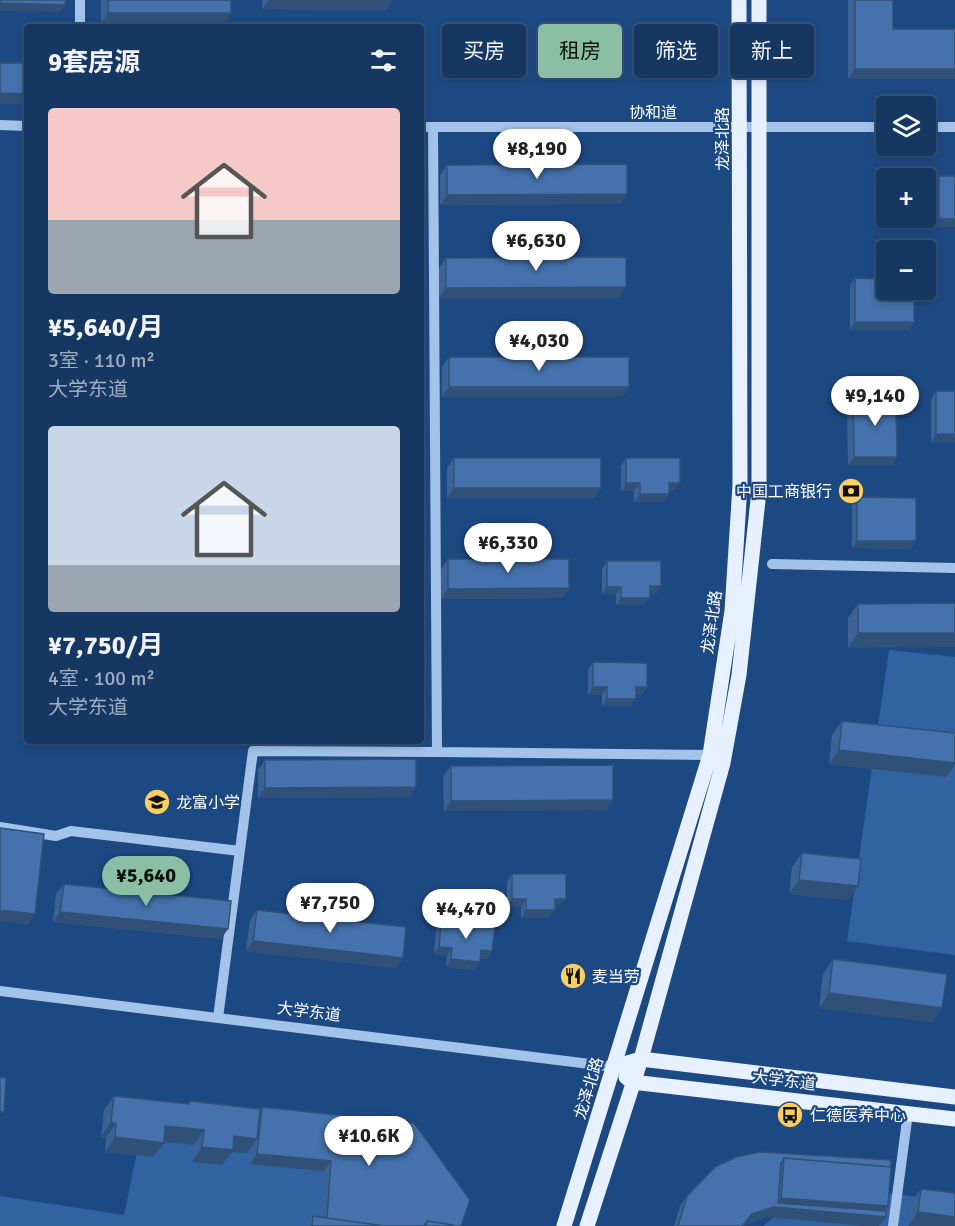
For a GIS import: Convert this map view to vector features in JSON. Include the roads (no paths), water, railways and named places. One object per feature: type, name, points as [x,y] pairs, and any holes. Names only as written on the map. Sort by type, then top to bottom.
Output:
[{"type":"main road","name":"龙泽北路","points":[[564,1226],[716,759],[737,556],[741,348],[739,0]]},
{"type":"main road","name":"龙泽北路","points":[[587,1226],[641,1059],[739,675],[759,491],[759,0]]},
{"type":"main road","name":"大学东道","points":[[614,1067],[641,1059],[955,1097]]},
{"type":"main road","points":[[614,1067],[632,1082]]},
{"type":"main road","name":"大学东道","points":[[632,1082],[955,1119]]},
{"type":"street","points":[[80,0],[80,24]]},
{"type":"street","points":[[0,125],[24,126]]},
{"type":"street","name":"协和道","points":[[424,127],[876,127]]},
{"type":"street","points":[[433,127],[437,752]]},
{"type":"street","points":[[936,127],[955,127]]},
{"type":"street","points":[[772,564],[955,568]]},
{"type":"street","points":[[218,1018],[254,751],[437,752],[716,759]]},
{"type":"street","points":[[0,827],[56,836],[71,831],[240,851]]},
{"type":"street","name":"大学东道","points":[[0,991],[614,1067]]},
{"type":"street","points":[[893,1226],[908,1113]]},
{"type":"place","name":"中国工商银行","points":[[851,491]]},
{"type":"place","name":"龙富小学","points":[[157,802]]},
{"type":"place","name":"麦当劳","points":[[573,976]]},
{"type":"place","name":"仁德医养中心","points":[[790,1115]]}]
